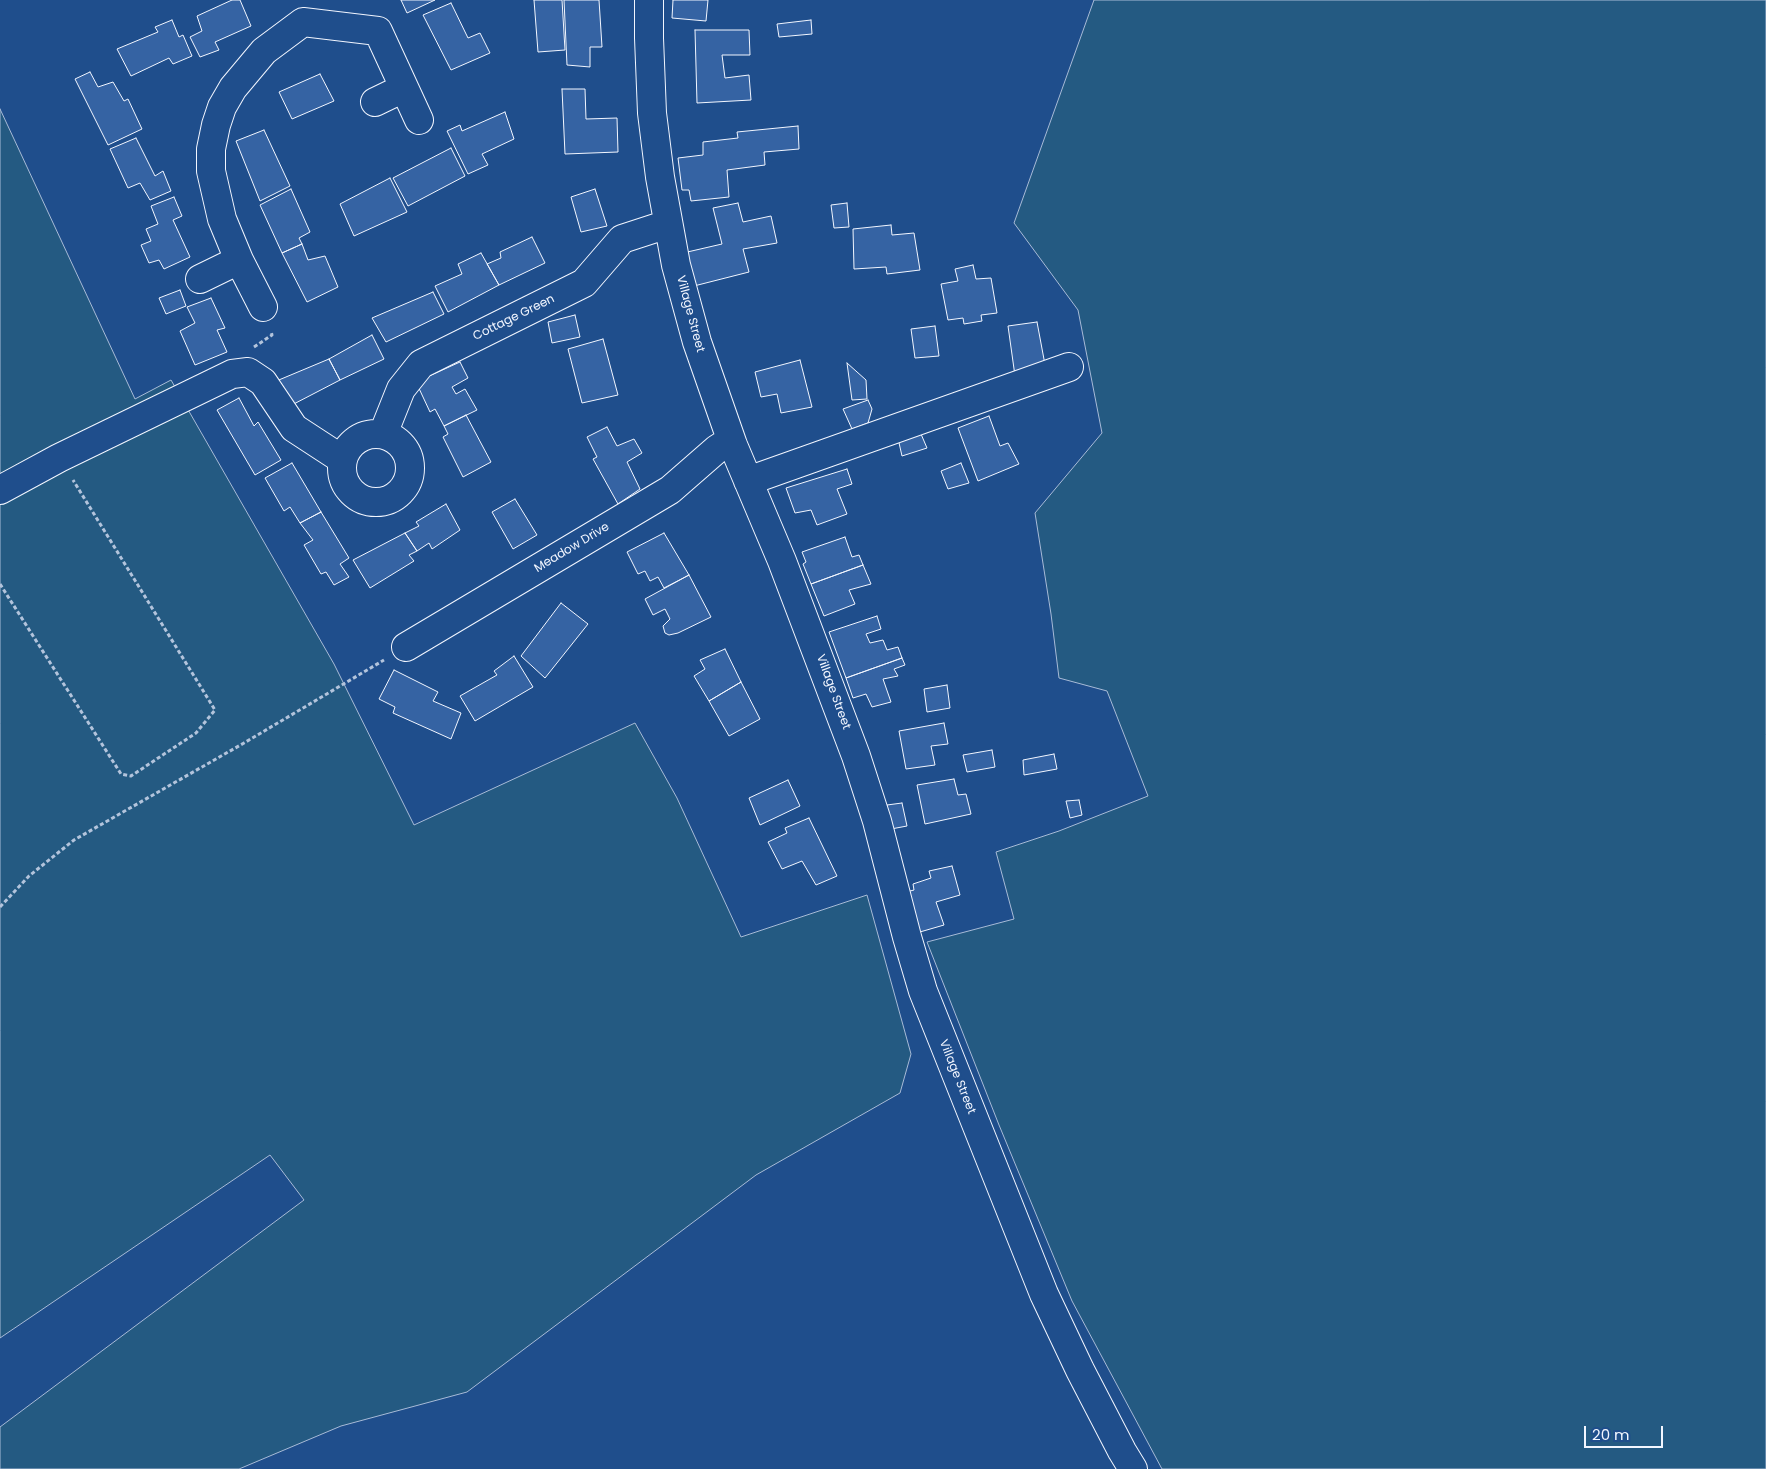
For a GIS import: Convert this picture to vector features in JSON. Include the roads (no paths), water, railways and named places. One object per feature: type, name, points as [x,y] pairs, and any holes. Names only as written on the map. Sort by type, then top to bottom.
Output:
[{"type":"street","name":"Village Street","points":[[649,0],[648,38],[652,113],[660,178],[676,265],[697,342],[731,440],[819,656],[856,756],[877,821],[907,937],[927,999],[1044,1294],[1080,1370],[1122,1452],[1133,1469]]},
{"type":"street","points":[[262,307],[222,219],[211,171],[211,148],[222,107],[233,88],[264,51],[299,11],[378,31],[419,120]]},
{"type":"street","points":[[375,102],[404,88]]},
{"type":"street","name":"Cottage Green","points":[[383,434],[401,389],[421,364],[584,283],[622,240],[668,224]]},
{"type":"street","points":[[200,279],[239,260]]},
{"type":"street","points":[[748,481],[1069,367]]},
{"type":"street","points":[[0,490],[59,458],[232,374],[248,372],[263,382],[294,428],[342,460]]},
{"type":"street","points":[[383,434],[403,446],[411,468],[409,479],[395,497],[384,502],[372,502],[361,499],[345,483],[342,472],[342,460],[346,450],[362,436],[383,434]]},
{"type":"street","name":"Meadow Drive","points":[[406,647],[670,490],[717,449],[731,440]]}]
